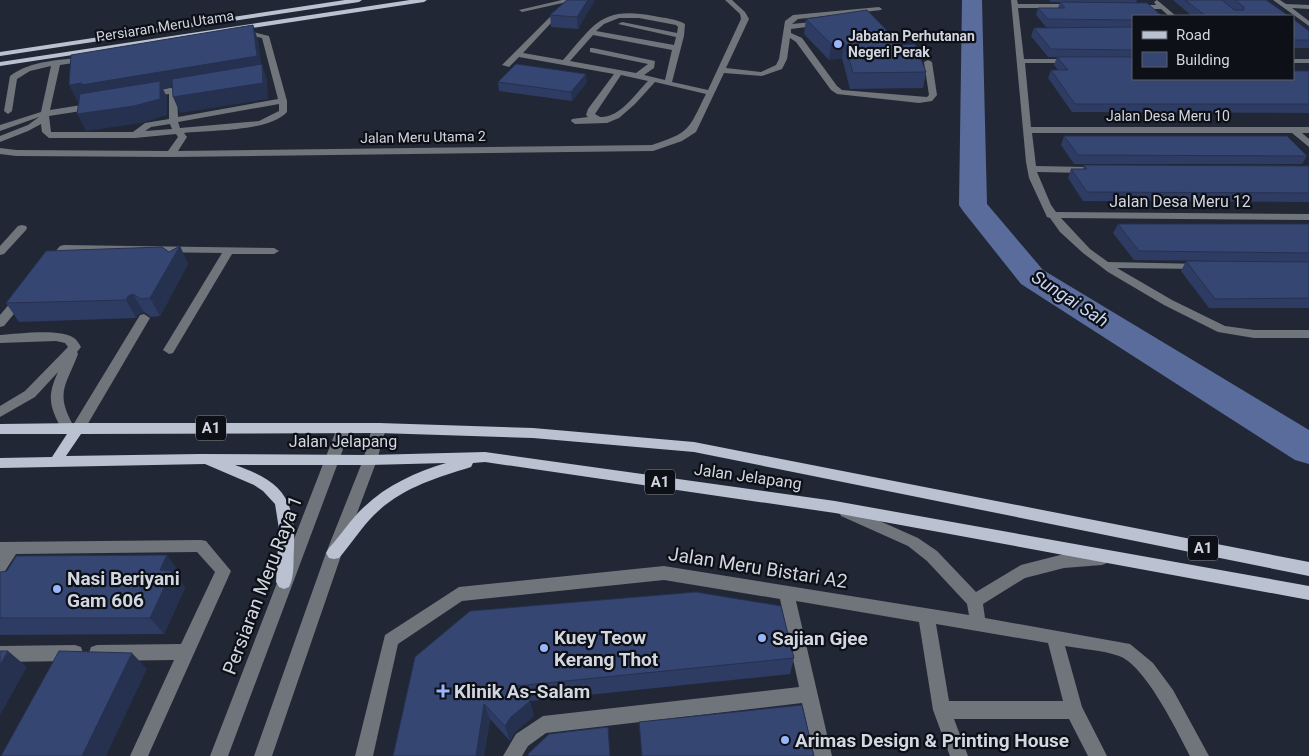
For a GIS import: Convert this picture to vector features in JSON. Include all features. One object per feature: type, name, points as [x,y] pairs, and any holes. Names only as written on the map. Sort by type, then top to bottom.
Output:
[{"type":"main road","name":"Persiaran Meru Utama","points":[[0,54],[359,0]]},
{"type":"main road","name":"Persiaran Meru Utama","points":[[0,64],[424,0]]},
{"type":"main road","points":[[56,461],[73,428]]},
{"type":"main road","name":"Jalan Jelapang","points":[[0,429],[379,428],[533,433],[638,441],[694,447],[831,473],[1309,569]]},
{"type":"main road","name":"Jalan Jelapang","points":[[0,462],[485,458],[835,507],[1309,594]]},
{"type":"main road","points":[[334,554],[370,511],[390,494],[417,478],[485,458]]},
{"type":"main road","points":[[200,459],[235,470],[266,485],[281,502],[286,522],[284,582]]},
{"type":"street","points":[[522,10],[571,0]]},
{"type":"street","points":[[506,65],[571,0]]},
{"type":"street","name":"Jalan Meru Utama 2","points":[[1,152],[171,154],[653,148],[679,139],[693,130],[745,19],[743,13],[728,0]]},
{"type":"street","points":[[1155,0],[1172,15]]},
{"type":"street","points":[[1276,0],[1309,24]]},
{"type":"street","points":[[1084,6],[1015,3],[1032,170],[1040,195],[1051,215],[1077,243],[1106,266],[1131,282],[1222,329],[1250,334],[1309,334]]},
{"type":"street","points":[[1285,6],[1309,6]]},
{"type":"street","points":[[1123,7],[1163,7]]},
{"type":"street","points":[[721,72],[770,79],[776,76],[783,59],[787,30],[791,19],[796,16],[879,9]]},
{"type":"street","points":[[848,20],[858,20],[864,16],[854,11]]},
{"type":"street","points":[[566,62],[602,22],[612,18],[626,16],[682,24],[668,83]]},
{"type":"street","points":[[594,32],[644,18]]},
{"type":"street","points":[[787,30],[829,22]]},
{"type":"street","points":[[622,24],[680,36]]},
{"type":"street","points":[[787,30],[799,40],[834,88],[846,94],[919,100],[929,99],[933,95],[928,62]]},
{"type":"street","points":[[1018,31],[1028,31]]},
{"type":"street","points":[[594,32],[676,48]]},
{"type":"street","points":[[8,110],[12,78],[28,68],[56,63],[254,34],[265,36],[283,101],[284,112],[261,123],[135,135],[54,136],[46,132],[45,115],[56,63]]},
{"type":"street","points":[[593,50],[652,63],[651,66],[638,76]]},
{"type":"street","points":[[517,54],[638,76],[711,93]]},
{"type":"street","points":[[1022,61],[1086,61]]},
{"type":"street","points":[[1294,61],[1309,61]]},
{"type":"street","points":[[595,119],[590,115],[590,112],[619,73]]},
{"type":"street","points":[[266,75],[276,74]]},
{"type":"street","points":[[575,120],[609,120],[617,117],[654,80]]},
{"type":"street","points":[[137,98],[201,86]]},
{"type":"street","points":[[171,154],[183,137],[174,126],[173,90]]},
{"type":"street","points":[[135,135],[146,126],[283,101]]},
{"type":"street","points":[[0,128],[24,119],[100,104]]},
{"type":"street","points":[[0,139],[38,123],[45,115]]},
{"type":"street","name":"Jalan Desa Meru 10","points":[[1028,130],[1309,130]]},
{"type":"street","points":[[1294,130],[1309,144]]},
{"type":"street","points":[[1032,170],[1101,170]]},
{"type":"street","name":"Jalan Desa Meru 12","points":[[1051,215],[1309,217]]},
{"type":"street","points":[[0,252],[22,228]]},
{"type":"street","points":[[45,270],[64,248],[274,251]]},
{"type":"street","points":[[178,265],[189,249]]},
{"type":"street","points":[[169,350],[229,250]]},
{"type":"street","points":[[1106,266],[1213,266]]},
{"type":"street","points":[[0,323],[26,293]]},
{"type":"street","points":[[75,347],[54,394],[57,409],[73,428],[144,318]]},
{"type":"street","points":[[0,339],[56,337],[69,340],[75,347]]},
{"type":"street","points":[[0,412],[30,394],[75,347]]},
{"type":"street","name":"Persiaran Meru Raya 1","points":[[219,756],[284,582],[323,488],[344,428]]},
{"type":"street","points":[[263,756],[334,554],[370,460],[379,428]]},
{"type":"street","points":[[835,507],[913,542],[932,556],[975,601],[978,624]]},
{"type":"street","points":[[0,566],[6,548],[201,546],[223,571],[139,756]]},
{"type":"street","points":[[975,601],[1027,570],[1064,561],[1110,557]]},
{"type":"street","name":"Jalan Meru Bistari A2","points":[[364,756],[391,640],[460,594],[664,572],[1124,650],[1147,669],[1167,696],[1200,756]]},
{"type":"street","points":[[786,592],[823,756]]},
{"type":"street","points":[[926,615],[942,710],[959,756]]},
{"type":"street","points":[[1054,637],[1074,710],[1098,756]]},
{"type":"street","points":[[0,654],[186,652]]},
{"type":"street","points":[[51,670],[60,653]]},
{"type":"street","points":[[512,756],[522,740],[543,724],[810,694]]},
{"type":"street","points":[[942,710],[1074,710]]},
{"type":"building","points":[[567,0],[588,0],[577,17],[550,15]]},
{"type":"building","points":[[1185,0],[1222,0],[1234,10],[1244,10],[1244,7],[1235,0],[1266,0],[1288,15],[1205,15]]},
{"type":"building","points":[[1060,2],[1147,3],[1161,15],[1132,15],[1132,20],[1048,19],[1038,8],[1065,8]]},
{"type":"building","points":[[867,10],[901,45],[915,44],[926,72],[853,73],[844,42],[831,44],[806,19]]},
{"type":"building","points":[[1294,20],[1309,31],[1309,40],[1294,40]]},
{"type":"building","points":[[253,25],[257,56],[81,85],[82,83],[69,85],[71,55]]},
{"type":"building","points":[[1132,27],[1132,50],[1051,49],[1034,28]]},
{"type":"building","points":[[1057,57],[1132,57],[1132,80],[1294,80],[1294,71],[1309,71],[1309,104],[1075,104],[1051,70],[1068,70]]},
{"type":"building","points":[[262,64],[263,83],[173,97],[172,79]]},
{"type":"building","points":[[516,64],[586,74],[571,92],[498,82]]},
{"type":"building","points":[[160,81],[160,99],[134,106],[77,114],[80,94]]},
{"type":"building","points":[[1064,136],[1287,136],[1307,156],[1078,155]]},
{"type":"building","points":[[1084,165],[1309,166],[1309,193],[1087,192],[1071,169],[1087,169]]},
{"type":"building","points":[[1118,224],[1309,224],[1309,253],[1139,251]]},
{"type":"building","points":[[180,246],[150,298],[141,299],[133,294],[128,296],[126,300],[6,303],[46,251],[162,247],[169,252]]},
{"type":"building","points":[[1186,261],[1309,262],[1309,298],[1215,299]]},
{"type":"building","points":[[167,555],[160,570],[172,571],[150,618],[0,618],[0,572],[7,571],[16,556]]},
{"type":"building","points":[[696,592],[781,606],[794,658],[516,686],[530,701],[511,717],[505,726],[484,704],[476,756],[393,756],[415,657],[470,611]]},
{"type":"building","points":[[0,651],[8,651],[0,665]]},
{"type":"building","points":[[59,651],[132,653],[82,756],[1,756]]},
{"type":"building","points":[[802,705],[814,756],[642,756],[639,722]]},
{"type":"building","points":[[608,727],[610,756],[528,756],[549,734]]},
{"type":"waterway","name":"Sungai Sah","points":[[972,0],[973,205],[1032,277],[1309,449]]},
{"type":"place","name":"Jabatan Perhutanan Negeri Perak","points":[[838,44]]},
{"type":"place","name":"Nasi Beriyani Gam 606","points":[[57,589]]},
{"type":"place","name":"Sajian Gjee","points":[[762,638]]},
{"type":"place","name":"Kuey Teow Kerang Thot","points":[[544,648]]},
{"type":"place","name":"Klinik As-Salam","points":[[443,691]]},
{"type":"place","name":"Arimas Design & Printing House","points":[[785,740]]}]
